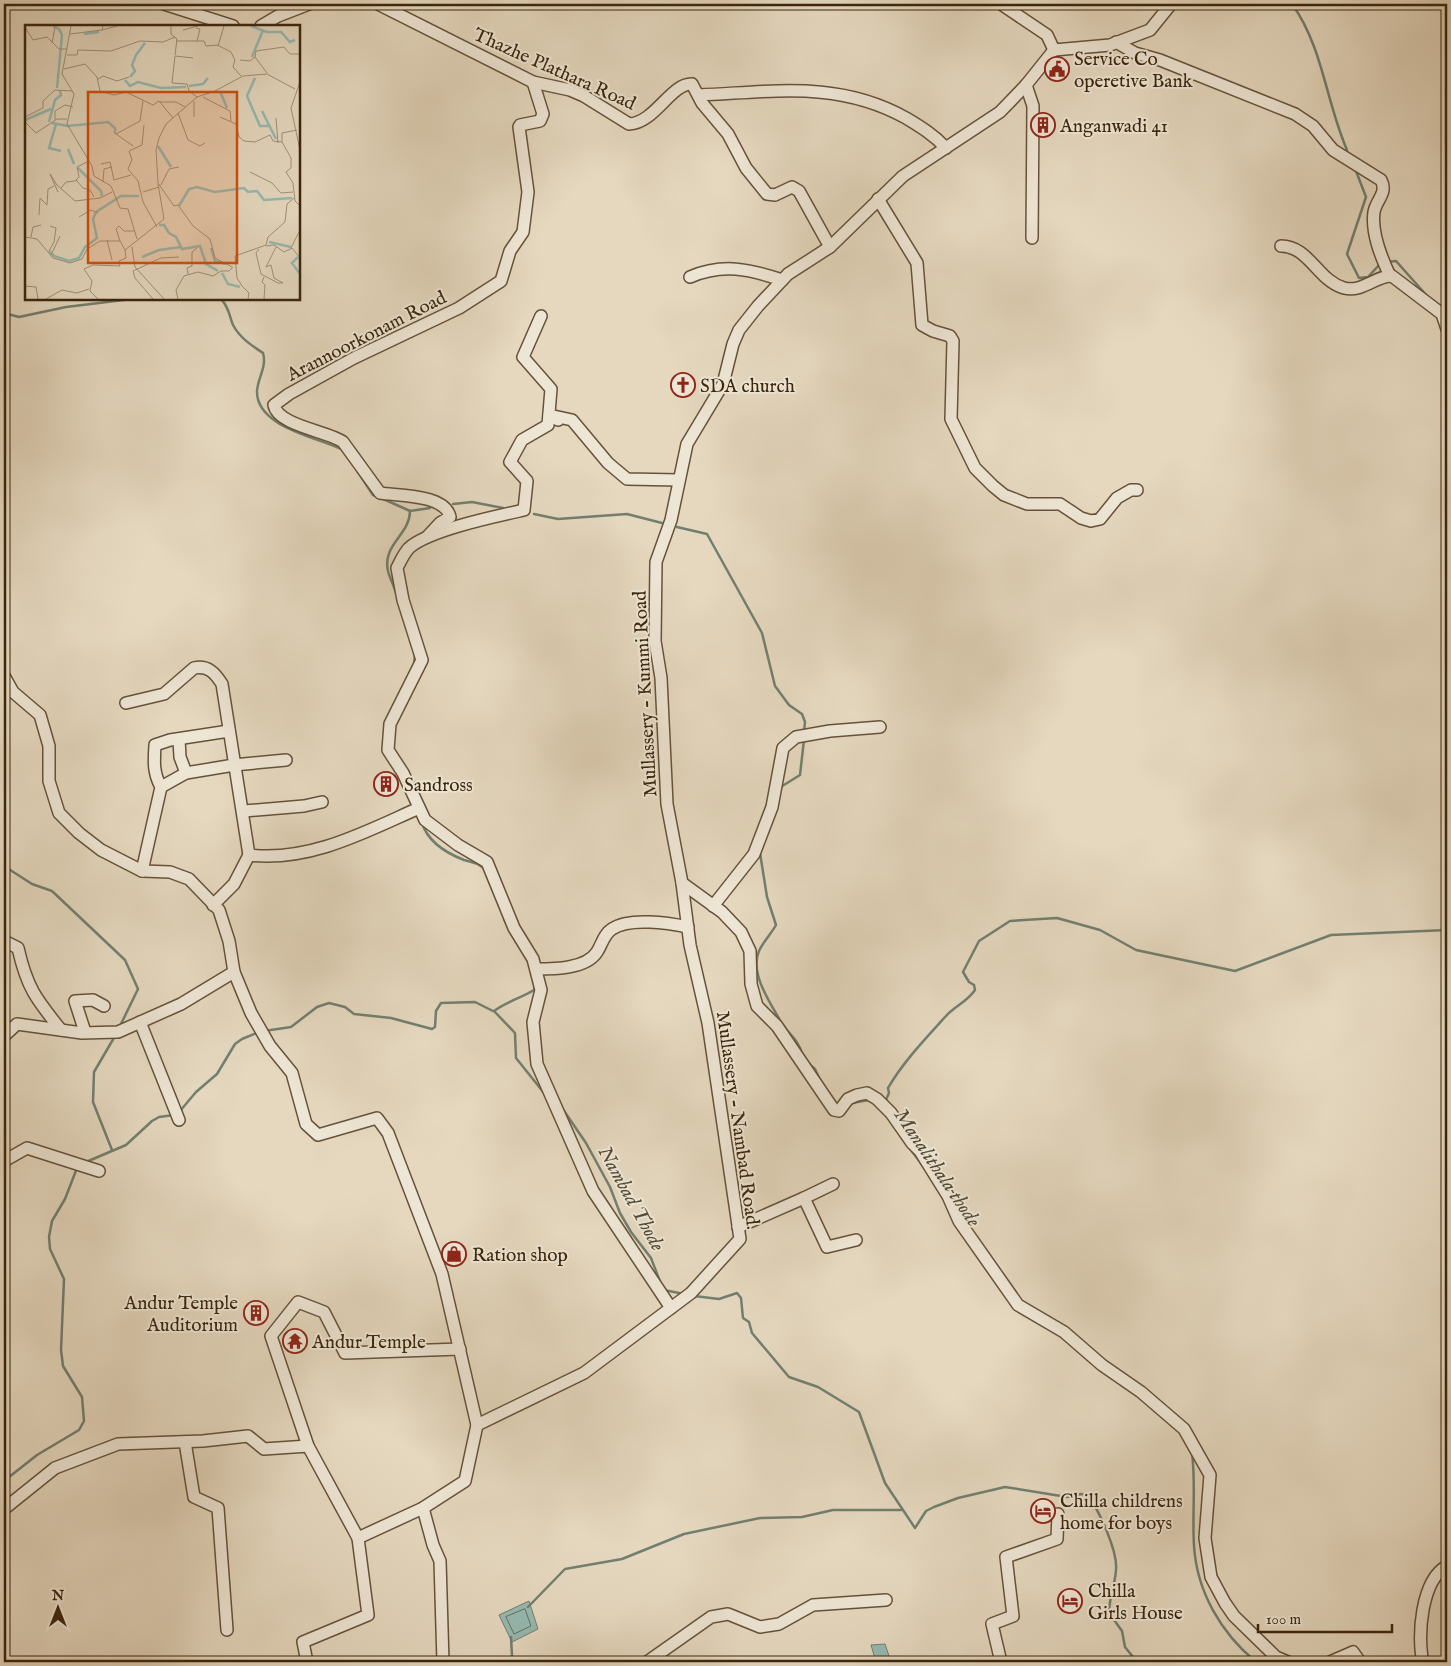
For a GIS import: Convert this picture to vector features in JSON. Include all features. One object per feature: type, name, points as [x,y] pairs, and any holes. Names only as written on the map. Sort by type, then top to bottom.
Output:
[{"type":"street","points":[[164,4],[230,25]]},
{"type":"street","points":[[263,25],[278,16],[309,4]]},
{"type":"street","name":"Thazhe Plathara Road","points":[[378,4],[533,82],[578,93],[629,124],[638,123],[652,114],[688,84],[692,84],[699,95]]},
{"type":"street","points":[[1001,4],[1047,36],[1054,50],[1116,42],[1150,30],[1171,4]]},
{"type":"street","points":[[1116,42],[1135,53],[1160,60],[1295,114],[1313,126],[1332,150],[1381,180],[1384,191],[1374,211],[1374,228],[1379,250],[1392,278],[1442,314],[1447,329]]},
{"type":"street","name":"Mullassery - Kummi Road","points":[[682,883],[667,804],[661,678],[655,641],[656,562],[671,520],[687,444],[723,384],[733,344],[739,330],[782,280],[830,246],[903,176],[989,121],[1026,85],[1054,50]]},
{"type":"street","name":"Arannoorkonam Road","points":[[425,539],[440,523],[450,517],[446,508],[420,496],[401,497],[380,493],[343,442],[336,437],[319,433],[285,418],[276,411],[274,405],[289,394],[354,358],[459,308],[501,281],[510,251],[523,232],[528,192],[519,127],[530,121],[540,121],[543,114],[533,82]]},
{"type":"street","points":[[1026,85],[1033,106],[1032,238]]},
{"type":"street","points":[[830,246],[800,190],[792,187],[775,195],[768,194],[746,168],[728,134],[706,108],[699,95],[747,91],[817,90],[857,98],[885,107],[932,133],[946,148]]},
{"type":"street","points":[[878,199],[917,263],[922,325],[933,331],[950,336],[953,341],[951,419],[975,468],[1004,495],[1027,504],[1060,504],[1091,522],[1100,519],[1118,498],[1131,490],[1137,490]]},
{"type":"street","points":[[1280,246],[1289,246],[1300,251],[1327,278],[1342,288],[1360,288],[1392,278]]},
{"type":"street","points":[[690,276],[710,268],[730,268],[760,272],[782,280]]},
{"type":"street","points":[[540,316],[522,357],[551,389],[553,417],[572,420],[608,463],[626,478],[679,480]]},
{"type":"street","name":"Arannoorkonam Road","points":[[553,417],[548,425],[522,440],[510,462],[527,481],[524,510],[486,518],[425,539],[408,548],[397,568],[403,600],[422,660],[390,724],[388,750],[403,773],[425,820],[458,845],[487,862],[514,928],[533,959],[536,969],[541,990],[532,1022],[537,1064],[593,1191],[671,1308]]},
{"type":"street","points":[[126,703],[164,694],[194,668],[208,668],[222,684],[234,765],[244,811],[249,855],[234,884],[213,905]]},
{"type":"street","points":[[4,676],[13,692],[40,715],[49,746],[49,781],[59,813],[100,850],[142,871],[170,872],[189,879],[218,910],[229,941],[234,972],[261,1032],[292,1074],[306,1124],[318,1135],[376,1118],[388,1133],[442,1274],[477,1425],[464,1481],[423,1508],[358,1538]]},
{"type":"street","points":[[713,906],[754,854],[772,807],[783,748],[796,737],[830,731],[880,727]]},
{"type":"street","points":[[142,871],[161,787],[156,778],[153,763],[155,745],[170,740],[180,740],[229,731]]},
{"type":"street","points":[[180,740],[180,757],[186,774]]},
{"type":"street","points":[[161,787],[186,774],[234,765],[286,760]]},
{"type":"street","points":[[244,811],[304,806],[322,802]]},
{"type":"street","points":[[249,855],[278,856],[342,843],[419,808]]},
{"type":"street","points":[[682,883],[713,906],[741,932],[746,941],[752,963],[751,984],[758,1006],[777,1026],[834,1110],[839,1111],[852,1097],[867,1093],[872,1095],[891,1113],[938,1178],[959,1222],[1018,1305],[1064,1332],[1102,1365],[1141,1392],[1184,1429],[1210,1475],[1205,1538],[1212,1577],[1234,1616],[1276,1658],[1288,1662]]},
{"type":"street","name":"Mullassery - Nambad Road.","points":[[477,1425],[584,1373],[691,1293],[740,1239],[710,1031],[690,945],[682,883]]},
{"type":"street","points":[[536,969],[551,969],[588,962],[597,952],[606,934],[617,926],[661,922],[688,927]]},
{"type":"street","points":[[4,941],[18,948],[24,976],[37,999],[61,1030]]},
{"type":"street","points":[[4,1036],[18,1024],[85,1032],[118,1032],[181,1004],[234,972]]},
{"type":"street","points":[[85,1032],[75,1001],[94,1000],[104,1006]]},
{"type":"street","points":[[140,1022],[179,1120]]},
{"type":"street","points":[[4,1161],[27,1148],[94,1169]]},
{"type":"street","points":[[738,1227],[833,1184]]},
{"type":"street","points":[[804,1198],[827,1247],[856,1240]]},
{"type":"street","points":[[307,1662],[303,1642],[368,1615],[358,1538],[308,1446],[271,1336],[298,1302],[324,1312],[346,1353],[460,1349]]},
{"type":"street","points":[[4,1509],[55,1468],[118,1444],[185,1442],[248,1436],[264,1449],[308,1446]]},
{"type":"street","points":[[185,1442],[194,1497],[218,1508],[227,1630]]},
{"type":"street","points":[[423,1508],[433,1545],[440,1561],[443,1662]]},
{"type":"street","points":[[1001,1662],[992,1624],[1013,1616],[1006,1557],[1057,1539],[1058,1514]]},
{"type":"street","points":[[1423,1662],[1420,1649],[1421,1625],[1429,1590],[1447,1566]]},
{"type":"street","points":[[647,1662],[664,1648],[717,1616],[728,1614],[760,1627],[779,1624],[813,1605],[886,1600]]},
{"type":"street","points":[[1330,1662],[1353,1652],[1360,1662]]},
{"type":"water","points":[[529,1601],[538,1629],[512,1642],[499,1615]]},
{"type":"water","points":[[885,1644],[891,1662],[876,1662],[871,1645]]},
{"type":"waterway","points":[[1292,4],[1311,38],[1347,150]]},
{"type":"waterway","points":[[1356,171],[1366,197],[1347,254],[1359,278],[1368,277],[1380,264]]},
{"type":"waterway","points":[[1387,262],[1396,261],[1428,297]]},
{"type":"waterway","points":[[4,313],[19,317],[66,307],[124,300]]},
{"type":"waterway","name":"Nambad Thode","points":[[222,300],[239,334],[263,353],[264,363],[257,391],[259,403],[266,414],[290,429],[341,449]]},
{"type":"waterway","name":"Nambad Thode","points":[[356,469],[373,495],[376,496]]},
{"type":"waterway","name":"Nambad Thode","points":[[381,498],[410,511],[406,527],[392,546],[387,562],[388,571],[396,593]]},
{"type":"waterway","points":[[453,504],[472,502],[503,508]]},
{"type":"waterway","points":[[410,511],[430,508]]},
{"type":"waterway","points":[[534,514],[558,519],[627,514],[662,523]]},
{"type":"waterway","points":[[677,527],[707,534],[762,633],[775,686],[789,705],[802,714],[805,722],[804,732]]},
{"type":"waterway","name":"Nambad Thode","points":[[414,665],[415,653]]},
{"type":"waterway","name":"Manalithala thode","points":[[779,788],[800,775],[804,740]]},
{"type":"waterway","name":"Manalithala thode","points":[[761,822],[768,802]]},
{"type":"waterway","name":"Nambad Thode","points":[[422,823],[429,836],[438,846],[457,857],[478,864],[485,870]]},
{"type":"waterway","name":"Manalithala thode","points":[[760,853],[767,897],[776,925],[759,951],[757,969],[762,988],[784,1026],[801,1049],[802,1054]]},
{"type":"waterway","points":[[4,866],[32,884],[52,891],[125,960],[138,989],[120,1026]]},
{"type":"waterway","points":[[885,1102],[889,1093],[888,1088],[908,1060],[946,1016],[975,990],[974,985],[969,982],[963,972],[979,941],[1010,921],[1057,918],[1100,930],[1136,950],[1235,971],[1331,935],[1447,930]]},
{"type":"waterway","name":"Nambad Thode","points":[[504,919],[514,938]]},
{"type":"waterway","name":"Nambad Thode","points":[[535,987],[534,990],[494,1011],[515,1033],[516,1058],[544,1093]]},
{"type":"waterway","points":[[264,1031],[291,1027],[317,1007],[329,1003],[345,1007],[354,1014],[391,1018],[432,1029],[435,1027],[436,1011],[441,1003],[475,1002],[493,1011]]},
{"type":"waterway","points":[[180,1111],[196,1092],[217,1074],[235,1044],[259,1032]]},
{"type":"waterway","points":[[112,1150],[93,1102],[94,1072],[115,1036]]},
{"type":"waterway","name":"Manalithala thode","points":[[809,1064],[815,1069],[820,1080]]},
{"type":"waterway","name":"Manalithala thode","points":[[852,1103],[869,1100]]},
{"type":"waterway","name":"Nambad Thode","points":[[560,1105],[586,1143],[610,1187],[620,1213],[631,1232],[651,1258],[661,1284]]},
{"type":"waterway","name":"Manalithala thode","points":[[885,1114],[892,1123]]},
{"type":"waterway","points":[[86,1162],[126,1145],[159,1117],[174,1115]]},
{"type":"waterway","name":"Manalithala thode","points":[[911,1150],[923,1166]]},
{"type":"waterway","points":[[4,1481],[37,1455],[79,1430],[84,1421],[82,1397],[63,1366],[61,1350],[64,1279],[50,1249],[49,1237],[52,1221],[65,1199],[77,1168]]},
{"type":"waterway","name":"Nambad Thode","points":[[664,1290],[684,1294]]},
{"type":"waterway","name":"Nambad Thode","points":[[694,1296],[719,1299],[737,1293],[741,1298],[743,1318],[749,1322],[752,1333],[789,1377],[818,1387],[859,1412],[885,1483],[915,1528],[926,1511],[934,1507],[958,1498],[1005,1487],[1067,1497],[1081,1494],[1088,1495],[1107,1531],[1116,1562],[1109,1613],[1122,1631],[1125,1647],[1137,1662]]},
{"type":"waterway","name":"Manalithala thode","points":[[1192,1453],[1194,1476],[1194,1546],[1200,1579],[1213,1610],[1222,1625],[1243,1651],[1256,1662]]},
{"type":"waterway","points":[[528,1607],[565,1569],[622,1559],[684,1534],[760,1518],[802,1517],[833,1510],[901,1510]]},
{"type":"waterway","points":[[511,1637],[512,1656],[516,1662]]},
{"type":"place","name":"Service Co operetive Bank","points":[[1057,69]]},
{"type":"place","name":"Anganwadi 41","points":[[1043,125]]},
{"type":"place","name":"SDA church","points":[[683,385]]},
{"type":"place","name":"Sandross","points":[[386,784]]},
{"type":"place","name":"Ration shop","points":[[454,1254]]},
{"type":"place","name":"Andur Temple Auditorium","points":[[256,1313]]},
{"type":"place","name":"Andur Temple","points":[[295,1341]]},
{"type":"place","name":"Chilla childrens home for boys","points":[[1043,1511]]},
{"type":"place","name":"Chilla Girls House","points":[[1070,1601]]}]
